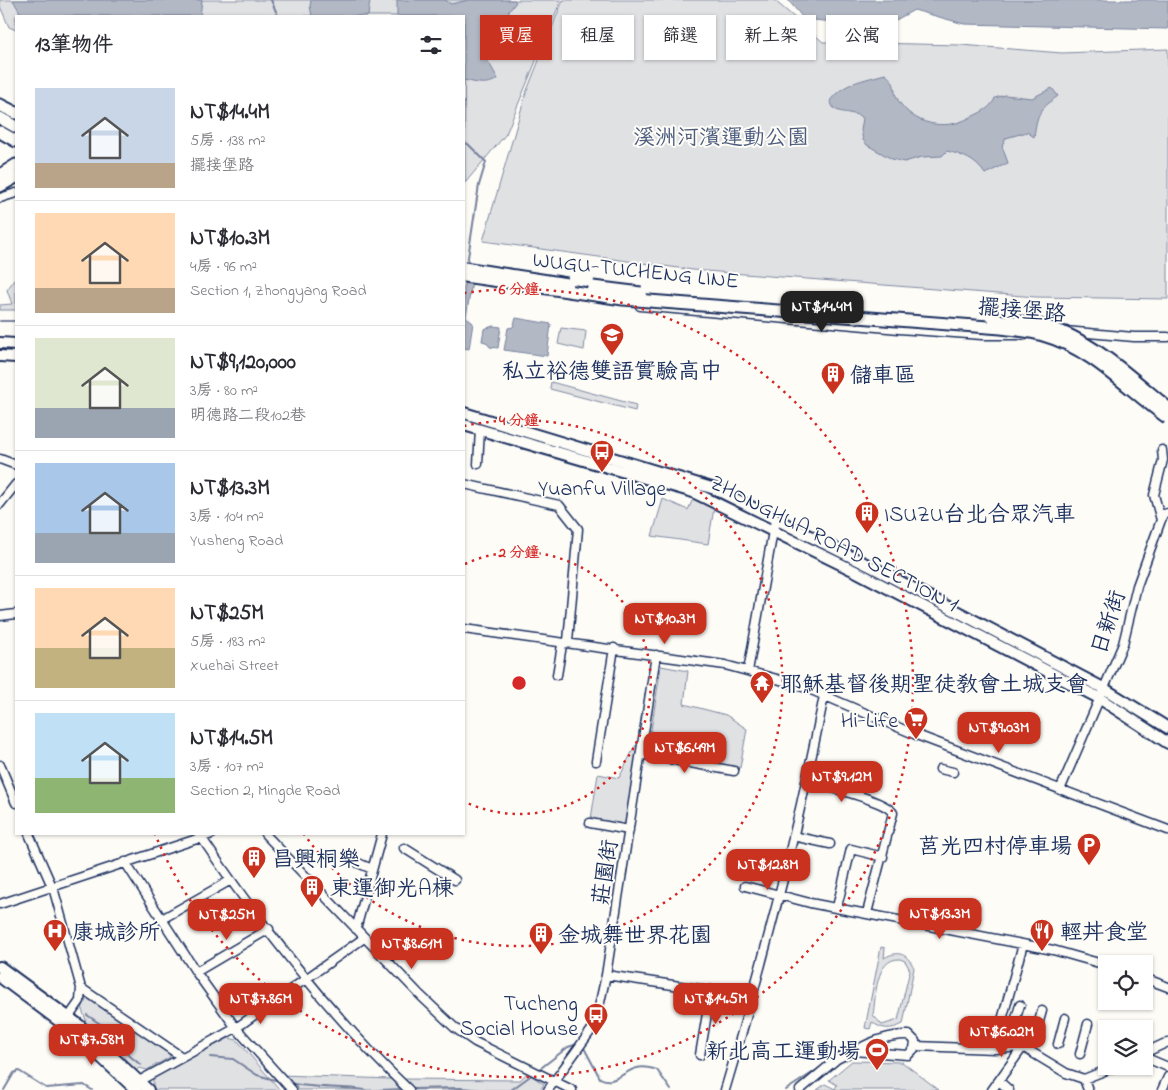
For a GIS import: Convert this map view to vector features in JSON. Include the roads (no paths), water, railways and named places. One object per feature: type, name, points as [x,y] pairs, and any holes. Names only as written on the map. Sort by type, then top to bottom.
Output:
[{"type":"highway","points":[[0,105],[15,112]]},
{"type":"highway","points":[[0,116],[15,126]]},
{"type":"highway","points":[[0,124],[15,127]]},
{"type":"highway","points":[[0,132],[15,140]]},
{"type":"highway","points":[[0,169],[15,165]]},
{"type":"highway","points":[[0,175],[15,166]]},
{"type":"highway","points":[[0,186],[15,177]]},
{"type":"highway","points":[[0,191],[15,186]]},
{"type":"highway","name":"WUGU-TUCHENG LINE","points":[[465,268],[574,285],[655,294],[1042,326],[1069,336],[1104,356],[1168,408]]},
{"type":"highway","name":"WUGU-TUCHENG LINE","points":[[465,276],[622,298],[1001,328],[1042,334],[1074,346],[1102,364],[1168,418]]},
{"type":"main road","points":[[0,343],[15,344]]},
{"type":"main road","points":[[0,356],[15,357]]},
{"type":"main road","name":"ZHONGHUA ROAD SECTION 1","points":[[465,413],[695,481],[882,573],[1168,728]]},
{"type":"main road","name":"ZHONGHUA ROAD SECTION 1","points":[[465,425],[694,492],[1101,693],[1168,743]]},
{"type":"main road","points":[[0,967],[67,1021],[137,1086],[148,1090]]},
{"type":"main road","points":[[0,977],[67,1021]]},
{"type":"street","points":[[0,181],[15,176]]},
{"type":"street","points":[[0,198],[15,193]]},
{"type":"street","name":"擺接堡路","points":[[465,272],[570,289],[1079,332]]},
{"type":"street","name":"擺接堡路","points":[[570,289],[636,305],[766,317],[982,335],[1079,332]]},
{"type":"street","points":[[766,317],[767,307]]},
{"type":"street","points":[[1079,332],[1168,337]]},
{"type":"street","points":[[478,464],[480,430]]},
{"type":"street","points":[[1161,520],[1154,495],[1164,460],[1162,450]]},
{"type":"street","points":[[0,459],[15,465]]},
{"type":"street","points":[[465,484],[559,505],[578,529],[568,641],[562,646],[557,675]]},
{"type":"street","points":[[0,504],[15,485]]},
{"type":"street","name":"日新街","points":[[1060,790],[1123,644],[1137,586],[1161,520],[1164,514],[1168,513]]},
{"type":"street","points":[[748,671],[775,520]]},
{"type":"street","points":[[0,616],[15,614]]},
{"type":"street","points":[[465,628],[568,641],[725,665],[748,671],[809,689],[1060,790],[1168,830]]},
{"type":"street","points":[[596,761],[614,648]]},
{"type":"street","name":"莊園街","points":[[548,1090],[595,1025],[606,975],[656,655]]},
{"type":"street","points":[[726,1090],[752,1000],[779,894],[824,696]]},
{"type":"street","points":[[640,754],[734,771]]},
{"type":"street","points":[[0,765],[2,777],[15,801]]},
{"type":"street","points":[[940,769],[953,772]]},
{"type":"street","points":[[806,781],[890,808],[893,813],[868,913]]},
{"type":"street","points":[[590,823],[629,830]]},
{"type":"street","points":[[30,835],[52,886],[81,988],[80,1001],[67,1021]]},
{"type":"street","points":[[0,904],[208,835]]},
{"type":"street","points":[[266,835],[364,938],[455,1028],[475,1042],[572,1090]]},
{"type":"street","points":[[356,929],[382,835]]},
{"type":"street","points":[[793,836],[830,844]]},
{"type":"street","points":[[201,837],[231,880],[307,980],[364,1046],[409,1090]]},
{"type":"street","points":[[404,848],[455,880]]},
{"type":"street","points":[[837,907],[851,849],[883,857]]},
{"type":"street","points":[[125,862],[196,972],[236,1028],[292,1090]]},
{"type":"street","points":[[358,863],[372,869]]},
{"type":"street","points":[[775,866],[785,868]]},
{"type":"street","points":[[162,919],[231,880]]},
{"type":"street","points":[[745,886],[837,907],[1053,950],[1098,963]]},
{"type":"street","points":[[196,972],[269,929]]},
{"type":"street","points":[[137,1086],[182,1057],[236,1028],[307,980],[364,938]]},
{"type":"street","points":[[992,1090],[1023,1047],[1027,1037],[1002,1020],[1023,944]]},
{"type":"street","points":[[606,975],[700,989]]},
{"type":"street","points":[[1153,981],[1168,987]]},
{"type":"street","points":[[81,988],[182,1057]]},
{"type":"street","points":[[700,1055],[711,990]]},
{"type":"street","points":[[1016,1018],[1020,1005]]},
{"type":"street","points":[[1036,1032],[1042,1011]]},
{"type":"street","points":[[1058,1044],[1065,1018]]},
{"type":"street","points":[[1080,1054],[1088,1024]]},
{"type":"street","points":[[800,1090],[837,1059],[865,1045],[901,1034],[909,1035],[915,1041],[908,1055],[858,1050]]},
{"type":"street","points":[[1153,1050],[1168,1042]]},
{"type":"street","points":[[914,1046],[995,1049],[1023,1047],[1066,1073],[1084,1079],[1098,1073]]},
{"type":"street","points":[[1153,1060],[1168,1067]]},
{"type":"street","points":[[1162,1090],[1168,1077]]},
{"type":"street","points":[[1084,1079],[1088,1090]]},
{"type":"street","points":[[999,1081],[1009,1090]]},
{"type":"waterway","points":[[271,0],[278,15]]},
{"type":"waterway","points":[[465,143],[486,162],[479,185],[467,264]]},
{"type":"waterway","points":[[0,321],[15,321]]},
{"type":"waterway","points":[[87,1015],[112,1032],[126,1053],[141,1065]]},
{"type":"waterway","points":[[537,1071],[568,1047],[578,1044]]},
{"type":"waterway","points":[[583,1046],[600,1078],[605,1080],[614,1079],[639,1067],[647,1068],[657,1070],[671,1090]]},
{"type":"waterway","points":[[210,1057],[233,1059],[257,1075],[279,1081]]},
{"type":"waterway","points":[[786,1090],[826,1064]]},
{"type":"waterway","points":[[4,1090],[14,1073],[19,1071],[46,1088],[84,1085],[92,1090]]},
{"type":"waterway","points":[[511,1090],[533,1074]]},
{"type":"waterway","points":[[289,1083],[365,1090]]},
{"type":"waterway","points":[[411,1089],[461,1088],[482,1090]]},
{"type":"waterway","points":[[379,1090],[404,1089]]},
{"type":"place","name":"私立裕德雙語實驗高中","points":[[612,356]]},
{"type":"place","name":"儲車區","points":[[833,395]]},
{"type":"place","name":"Yuanfu Village","points":[[602,473]]},
{"type":"place","name":"ISUZU台北合眾汽車","points":[[867,534]]},
{"type":"place","name":"耶穌基督後期聖徒教會土城支會","points":[[762,704]]},
{"type":"place","name":"Hi-Life","points":[[916,740]]},
{"type":"place","name":"莒光四村停車場","points":[[1089,866]]},
{"type":"place","name":"昌興桐樂","points":[[254,879]]},
{"type":"place","name":"東運御光A棟","points":[[312,908]]},
{"type":"place","name":"康城診所","points":[[55,952]]},
{"type":"place","name":"輕丼食堂","points":[[1042,952]]},
{"type":"place","name":"金城舞世界花園","points":[[541,955]]},
{"type":"place","name":"Tucheng Social House","points":[[596,1036]]},
{"type":"place","name":"新北高工運動場","points":[[877,1071]]},
{"type":"park label","name":"溪洲河濱運動公園","points":[[721,136]]}]
